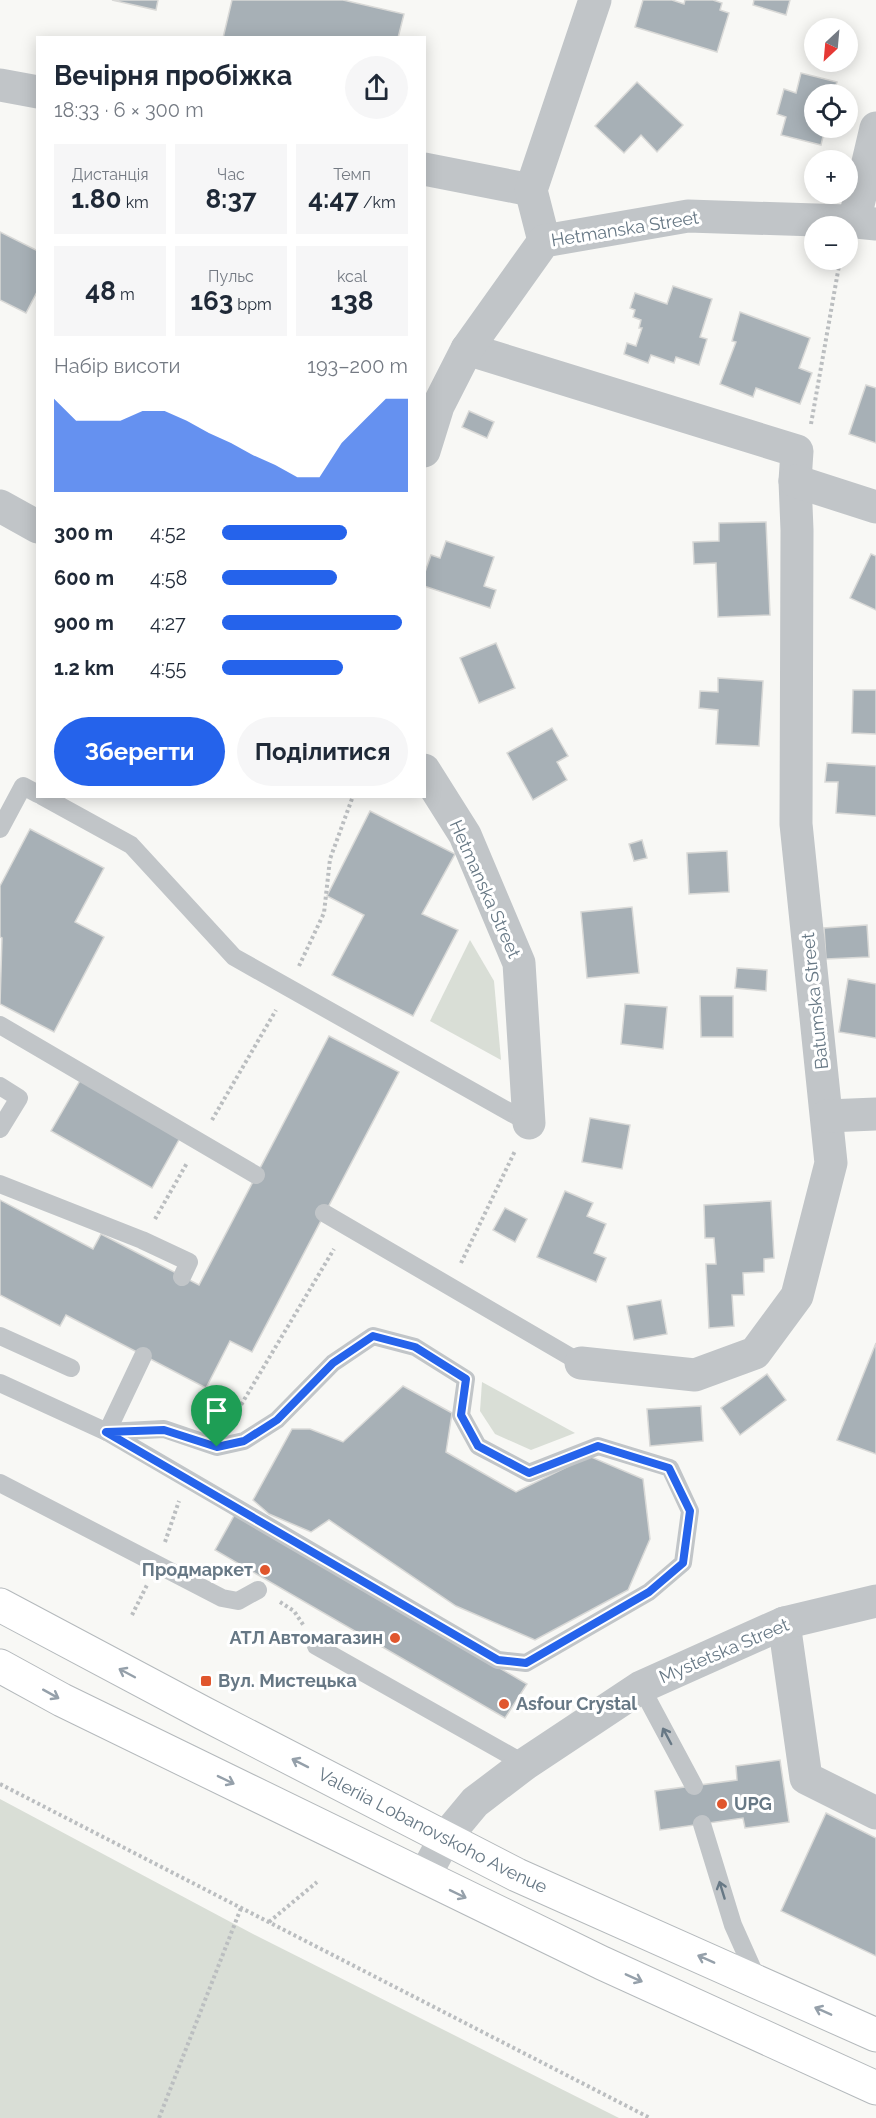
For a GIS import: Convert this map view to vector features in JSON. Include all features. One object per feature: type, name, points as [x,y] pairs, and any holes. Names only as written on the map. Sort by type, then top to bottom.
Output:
[{"type":"main road","name":"Valeriia Lobanovskoho Avenue","points":[[0,1605],[517,1875],[876,2035]]},
{"type":"main road","points":[[0,1666],[62,1700],[602,1963],[876,2088]]},
{"type":"street","points":[[544,241],[531,190],[595,0]]},
{"type":"street","points":[[0,85],[36,92]]},
{"type":"street","points":[[865,223],[876,128]]},
{"type":"street","points":[[426,169],[531,190]]},
{"type":"street","name":"Hetmanska Street","points":[[426,444],[438,406],[467,349],[544,241],[688,216],[865,223]]},
{"type":"street","points":[[467,349],[796,466],[876,507]]},
{"type":"street","name":"Batumska Street","points":[[581,1363],[695,1375],[755,1353],[797,1296],[831,1163],[796,824],[796,466]]},
{"type":"street","points":[[0,506],[36,526]]},
{"type":"street","name":"Hetmanska Street","points":[[426,773],[465,835],[519,963],[529,1123]]},
{"type":"street","points":[[826,1116],[876,1114]]},
{"type":"street","name":"Mystetska Street","points":[[424,1877],[445,1838],[475,1802],[525,1764],[641,1687],[784,1623],[876,1601]]},
{"type":"street","points":[[784,1623],[806,1778],[876,1813]]},
{"type":"lane","points":[[0,829],[23,786],[36,793]]},
{"type":"lane","points":[[46,798],[131,845],[234,957],[529,1123]]},
{"type":"lane","points":[[0,1025],[256,1174]]},
{"type":"lane","points":[[0,1086],[19,1098],[0,1129]]},
{"type":"lane","points":[[0,1184],[142,1240],[189,1262],[182,1277]]},
{"type":"lane","points":[[324,1213],[581,1363]]},
{"type":"lane","points":[[0,1336],[71,1368]]},
{"type":"lane","points":[[0,1383],[106,1432],[498,1660],[526,1663],[649,1592],[683,1563],[690,1511],[669,1468],[598,1446],[529,1473],[478,1446],[461,1415],[466,1379],[415,1347],[373,1336],[333,1363],[277,1420],[244,1441],[217,1447],[164,1430],[106,1432]]},
{"type":"lane","points":[[106,1432],[143,1356]]},
{"type":"lane","points":[[0,1483],[222,1598],[238,1601],[258,1590]]},
{"type":"lane","points":[[316,1646],[525,1764]]},
{"type":"lane","points":[[641,1687],[694,1786]]},
{"type":"lane","points":[[702,1824],[733,1925],[759,1983]]},
{"type":"path","points":[[796,466],[811,426],[838,270]]},
{"type":"path","points":[[142,1240],[288,988],[324,913],[330,859],[352,798]]},
{"type":"path","points":[[449,1286],[529,1123]]},
{"type":"path","points":[[217,1447],[347,1227]]},
{"type":"path","points":[[132,1615],[157,1564],[186,1478]]},
{"type":"path","points":[[0,1784],[650,2118]]},
{"type":"path","points":[[270,1922],[317,1882]]},
{"type":"path","points":[[159,2118],[241,1908]]},
{"type":"shaded area","points":[[470,940],[494,981],[501,1060],[430,1021]]},
{"type":"shaded area","points":[[482,1382],[575,1433],[531,1450],[495,1434],[480,1411]]},
{"type":"shaded area","points":[[0,1799],[253,1934],[619,2118],[0,2118]]},
{"type":"building","points":[[112,0],[158,0],[156,10]]},
{"type":"building","points":[[232,0],[343,0],[404,14],[398,36],[223,36]]},
{"type":"building","points":[[643,0],[672,0],[684,4],[685,0],[713,0],[722,3],[720,10],[729,13],[717,52],[635,27]]},
{"type":"building","points":[[754,0],[790,0],[786,15],[753,5]]},
{"type":"building","points":[[801,73],[837,82],[836,84],[804,84],[804,138],[823,138],[821,145],[781,135],[786,117],[777,114],[784,89],[796,93]]},
{"type":"building","points":[[637,82],[683,125],[657,152],[641,135],[624,153],[595,126]]},
{"type":"building","points":[[0,232],[36,250],[36,294],[26,313],[0,300]]},
{"type":"building","points":[[673,286],[712,299],[700,337],[707,339],[699,365],[676,357],[674,363],[651,355],[648,363],[624,354],[627,343],[636,346],[642,328],[639,328],[641,320],[633,317],[635,310],[630,308],[635,293],[667,304]]},
{"type":"building","points":[[740,312],[810,338],[799,368],[812,373],[800,404],[756,388],[753,397],[720,384],[736,342],[732,341]]},
{"type":"building","points":[[866,385],[876,388],[876,443],[849,434]]},
{"type":"building","points":[[469,411],[494,422],[487,438],[462,427]]},
{"type":"building","points":[[766,522],[770,615],[718,617],[716,563],[694,564],[693,542],[719,541],[719,523]]},
{"type":"building","points":[[446,541],[494,557],[484,586],[496,590],[490,608],[426,587],[426,569],[431,555],[440,558]]},
{"type":"building","points":[[871,554],[876,556],[876,610],[850,598]]},
{"type":"building","points":[[496,643],[515,688],[479,703],[460,658]]},
{"type":"building","points":[[718,678],[763,681],[759,746],[716,744],[718,710],[699,708],[700,691],[718,692]]},
{"type":"building","points":[[853,690],[876,690],[876,734],[852,733]]},
{"type":"building","points":[[552,728],[568,756],[557,762],[567,780],[533,800],[507,753]]},
{"type":"building","points":[[827,763],[876,766],[876,816],[836,813],[838,782],[825,782]]},
{"type":"building","points":[[370,811],[455,854],[422,914],[458,930],[413,1016],[332,975],[364,915],[327,896]]},
{"type":"building","points":[[30,829],[104,868],[75,922],[104,937],[54,1032],[0,1004],[2,938],[0,937],[0,886]]},
{"type":"building","points":[[642,840],[647,858],[634,861],[629,844]]},
{"type":"building","points":[[727,851],[729,892],[689,894],[687,853]]},
{"type":"building","points":[[632,907],[639,973],[587,978],[581,912]]},
{"type":"building","points":[[867,925],[869,957],[826,959],[824,928]]},
{"type":"building","points":[[737,968],[767,970],[766,991],[735,988]]},
{"type":"building","points":[[848,979],[876,984],[876,1038],[839,1032]]},
{"type":"building","points":[[700,996],[733,996],[733,1037],[701,1037]]},
{"type":"building","points":[[625,1004],[667,1007],[663,1049],[621,1044]]},
{"type":"building","points":[[329,1036],[399,1072],[252,1352],[230,1341],[206,1388],[66,1315],[60,1326],[0,1295],[0,1200],[93,1249],[101,1234],[199,1285]]},
{"type":"building","points":[[81,1079],[181,1136],[152,1188],[51,1131]]},
{"type":"building","points":[[590,1118],[630,1125],[622,1169],[582,1162]]},
{"type":"building","points":[[565,1191],[593,1203],[587,1216],[606,1224],[594,1253],[606,1258],[596,1282],[537,1257]]},
{"type":"building","points":[[771,1201],[774,1258],[764,1259],[764,1272],[743,1273],[744,1295],[732,1295],[734,1326],[709,1328],[706,1264],[716,1264],[714,1238],[705,1238],[704,1205]]},
{"type":"building","points":[[505,1208],[527,1219],[515,1242],[493,1230]]},
{"type":"building","points":[[661,1300],[667,1334],[634,1340],[627,1306]]},
{"type":"building","points":[[876,1343],[876,1454],[837,1440]]},
{"type":"building","points":[[767,1374],[786,1400],[740,1435],[721,1408]]},
{"type":"building","points":[[403,1386],[452,1413],[446,1452],[516,1492],[589,1456],[643,1479],[650,1539],[628,1590],[535,1640],[456,1606],[329,1520],[311,1532],[269,1514],[253,1500],[292,1429],[310,1429],[343,1442]]},
{"type":"building","points":[[701,1406],[703,1441],[650,1446],[647,1409]]},
{"type":"building","points":[[235,1514],[527,1684],[505,1718],[215,1550]]},
{"type":"building","name":"UPG","points":[[780,1760],[789,1822],[745,1828],[743,1818],[660,1830],[655,1791],[737,1780],[736,1766]]},
{"type":"building","points":[[826,1813],[876,1838],[876,1956],[781,1911]]},
{"type":"place","name":"Продмаркет","points":[[265,1570]]},
{"type":"place","name":"АТЛ Автомагазин","points":[[395,1638]]},
{"type":"place","name":"Вул. Мистецька","points":[[206,1681]]},
{"type":"place","name":"Asfour Crystal","points":[[504,1704]]},
{"type":"place","name":"UPG","points":[[722,1804]]},
{"type":"route","points":[[373,1336],[415,1347],[466,1379],[461,1415],[478,1446],[529,1473],[598,1446],[669,1468],[690,1511],[683,1563],[649,1592],[526,1663],[498,1660],[106,1432],[164,1430],[217,1447],[244,1441],[277,1420],[333,1363],[373,1336]]}]
